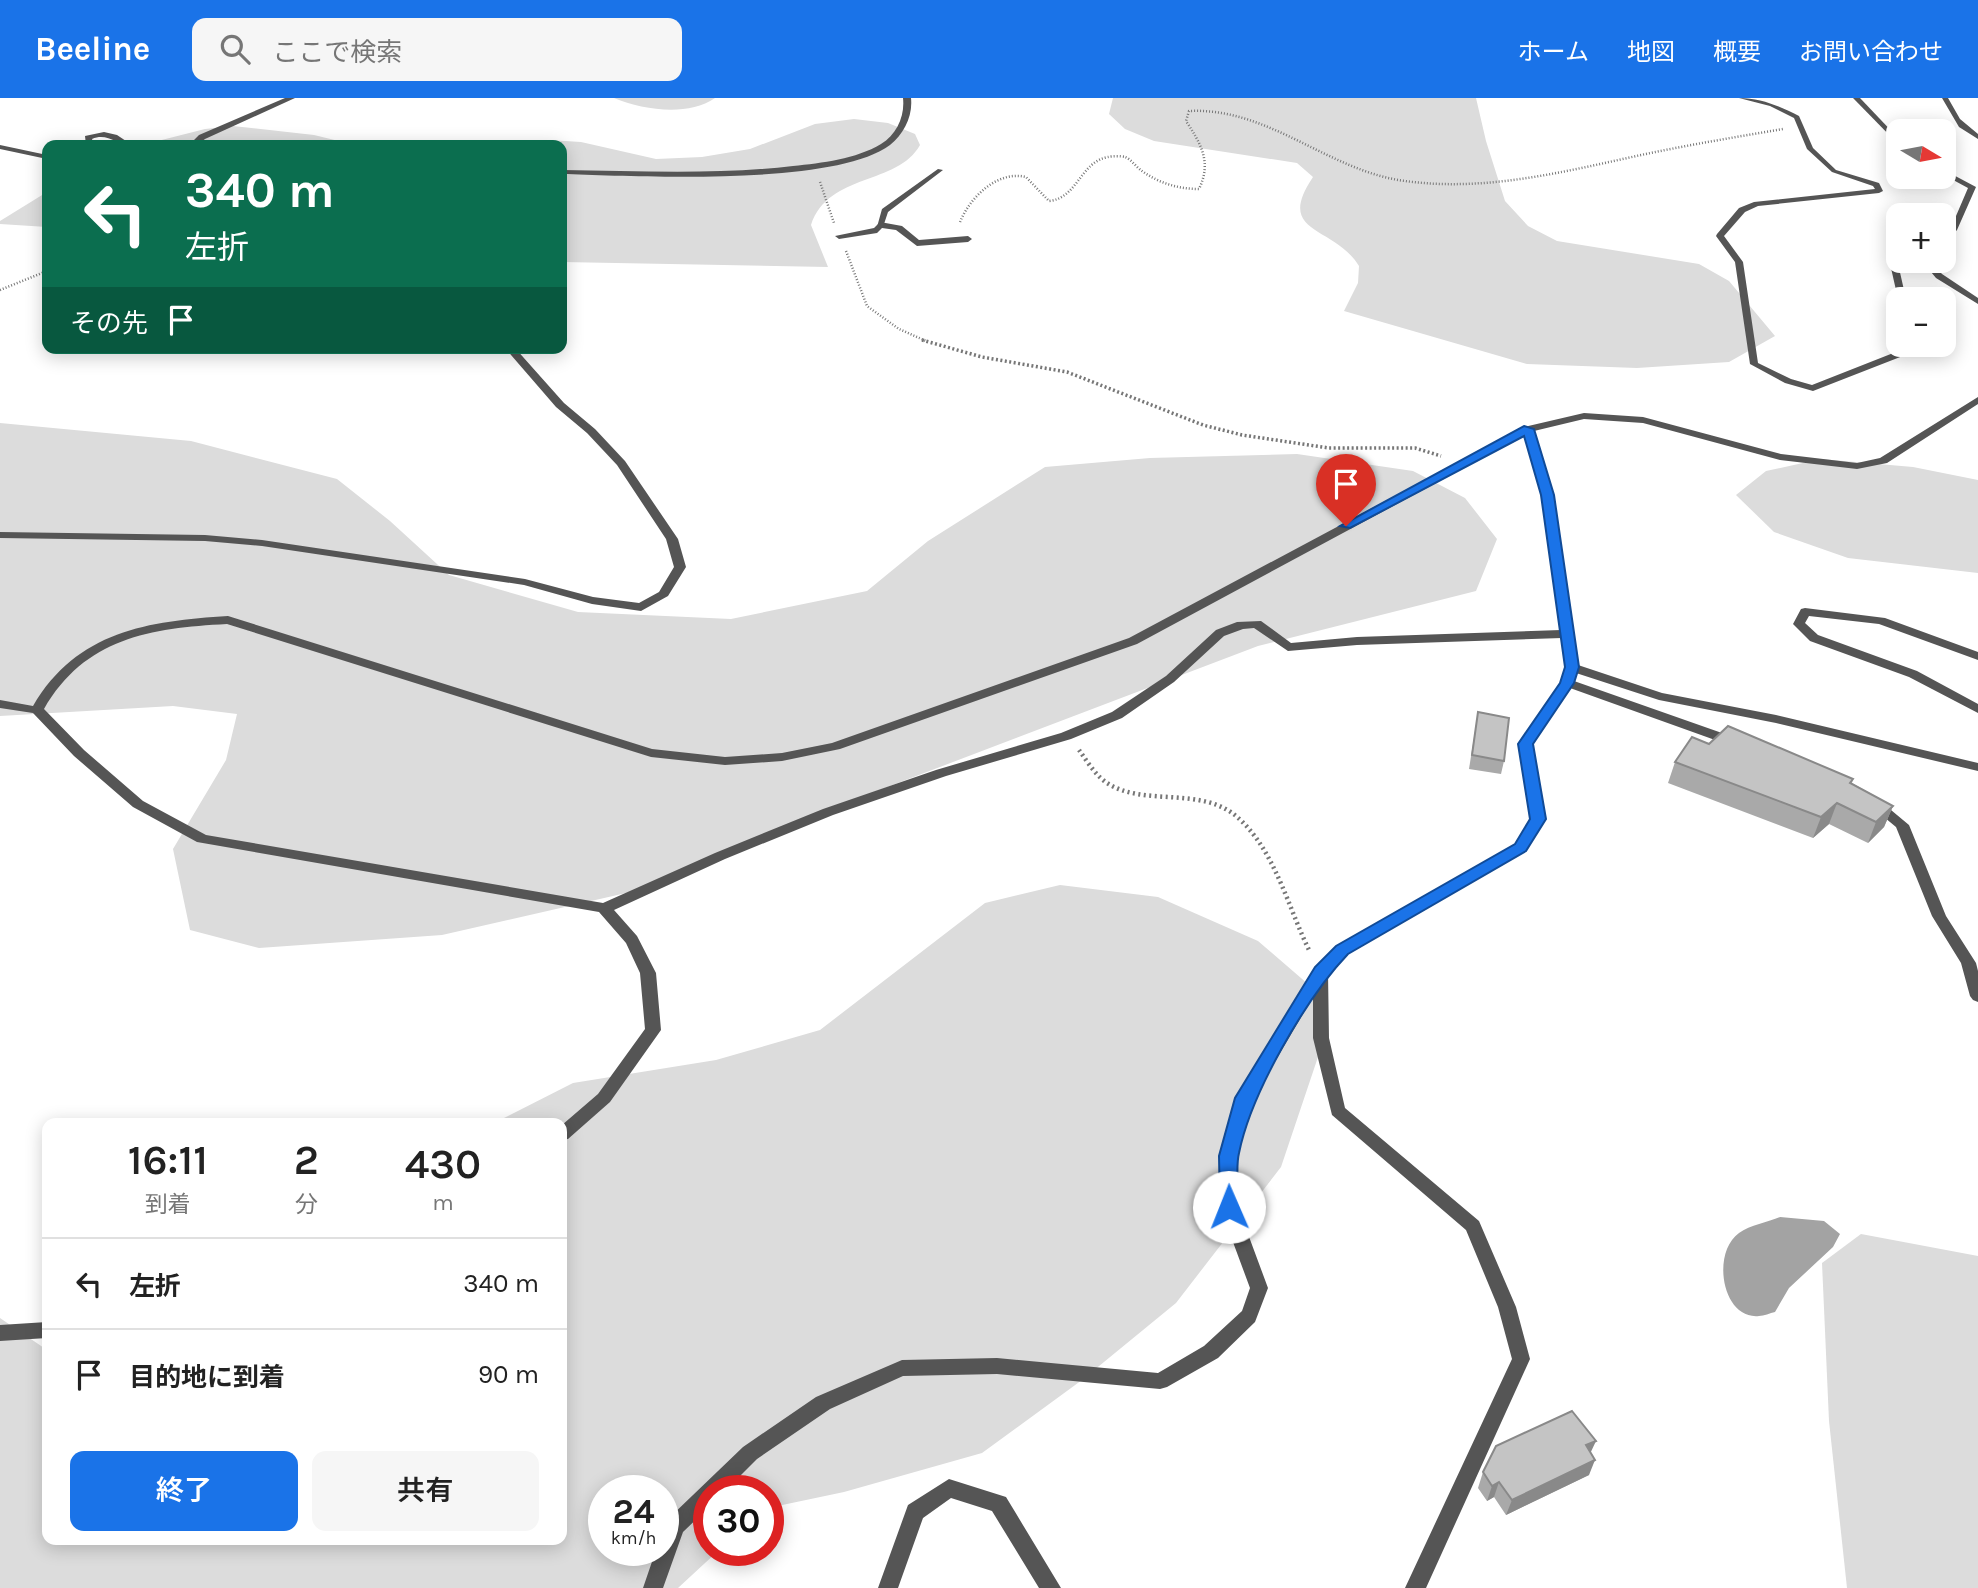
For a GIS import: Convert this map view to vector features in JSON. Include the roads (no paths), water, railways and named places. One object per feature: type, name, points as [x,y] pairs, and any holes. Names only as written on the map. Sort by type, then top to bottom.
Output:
[{"type":"street","points":[[199,140],[291,98]]},
{"type":"street","points":[[567,172],[702,172],[816,166],[881,147],[906,119],[907,98]]},
{"type":"street","points":[[89,140],[108,133],[120,140]]},
{"type":"street","points":[[0,147],[42,156]]},
{"type":"street","points":[[839,236],[877,230],[880,225],[899,228],[917,243],[968,239]]},
{"type":"street","points":[[0,535],[205,538],[525,582],[592,600],[641,607],[664,594],[680,567],[671,539],[621,463],[591,431],[560,405],[515,354]]},
{"type":"street","points":[[37,710],[47,688],[77,660],[111,640],[175,621],[228,620],[651,752],[725,761],[782,757],[835,746],[1133,641],[1528,429],[1584,416],[1643,420],[1780,457],[1857,466],[1883,461],[1978,400]]},
{"type":"street","points":[[727,1475],[750,1452],[823,1403],[902,1368],[997,1366],[1160,1381],[1211,1352],[1249,1316],[1259,1287],[1229,1207],[1228,1156],[1245,1098],[1321,971],[1342,950],[1521,847],[1538,819],[1525,744],[1567,683],[1572,667],[1565,634],[1548,495],[1528,429]]},
{"type":"street","points":[[1978,656],[1881,621],[1805,612],[1799,624],[1814,638],[1913,674],[1978,709]]},
{"type":"street","points":[[0,704],[37,710],[79,753],[138,804],[202,838],[604,908],[720,856],[828,812],[967,764],[1066,736],[1116,715],[1170,679],[1220,633],[1241,625],[1257,624],[1288,647],[1357,641],[1565,634]]},
{"type":"street","points":[[1572,667],[1659,696],[1776,719],[1978,767]]},
{"type":"street","points":[[1567,683],[1729,739],[1749,750]]},
{"type":"street","points":[[1864,799],[1877,804],[1902,825],[1939,916],[1968,962],[1978,996]]},
{"type":"street","points":[[567,1130],[604,1098],[653,1030],[649,973],[632,940],[604,908]]},
{"type":"street","points":[[1321,971],[1321,1038],[1338,1111],[1473,1226],[1507,1307],[1521,1359],[1415,1588]]},
{"type":"street","points":[[0,1333],[42,1330]]},
{"type":"street","points":[[888,1588],[915,1512],[949,1488],[999,1504],[1051,1588]]},
{"type":"street","points":[[653,1588],[675,1526],[693,1509]]},
{"type":"lane","points":[[1742,98],[1772,104],[1797,117],[1810,149],[1834,171],[1876,185],[1879,191],[1758,204],[1742,210],[1720,236],[1739,262],[1754,364],[1788,381],[1813,388],[1892,357]]},
{"type":"lane","points":[[1856,98],[1886,129]]},
{"type":"lane","points":[[1945,98],[1953,117],[1966,131],[1978,137]]},
{"type":"lane","points":[[880,225],[885,211],[940,170]]},
{"type":"lane","points":[[1956,178],[1972,187],[1964,200],[1956,228]]},
{"type":"lane","points":[[1937,273],[1978,302]]}]
